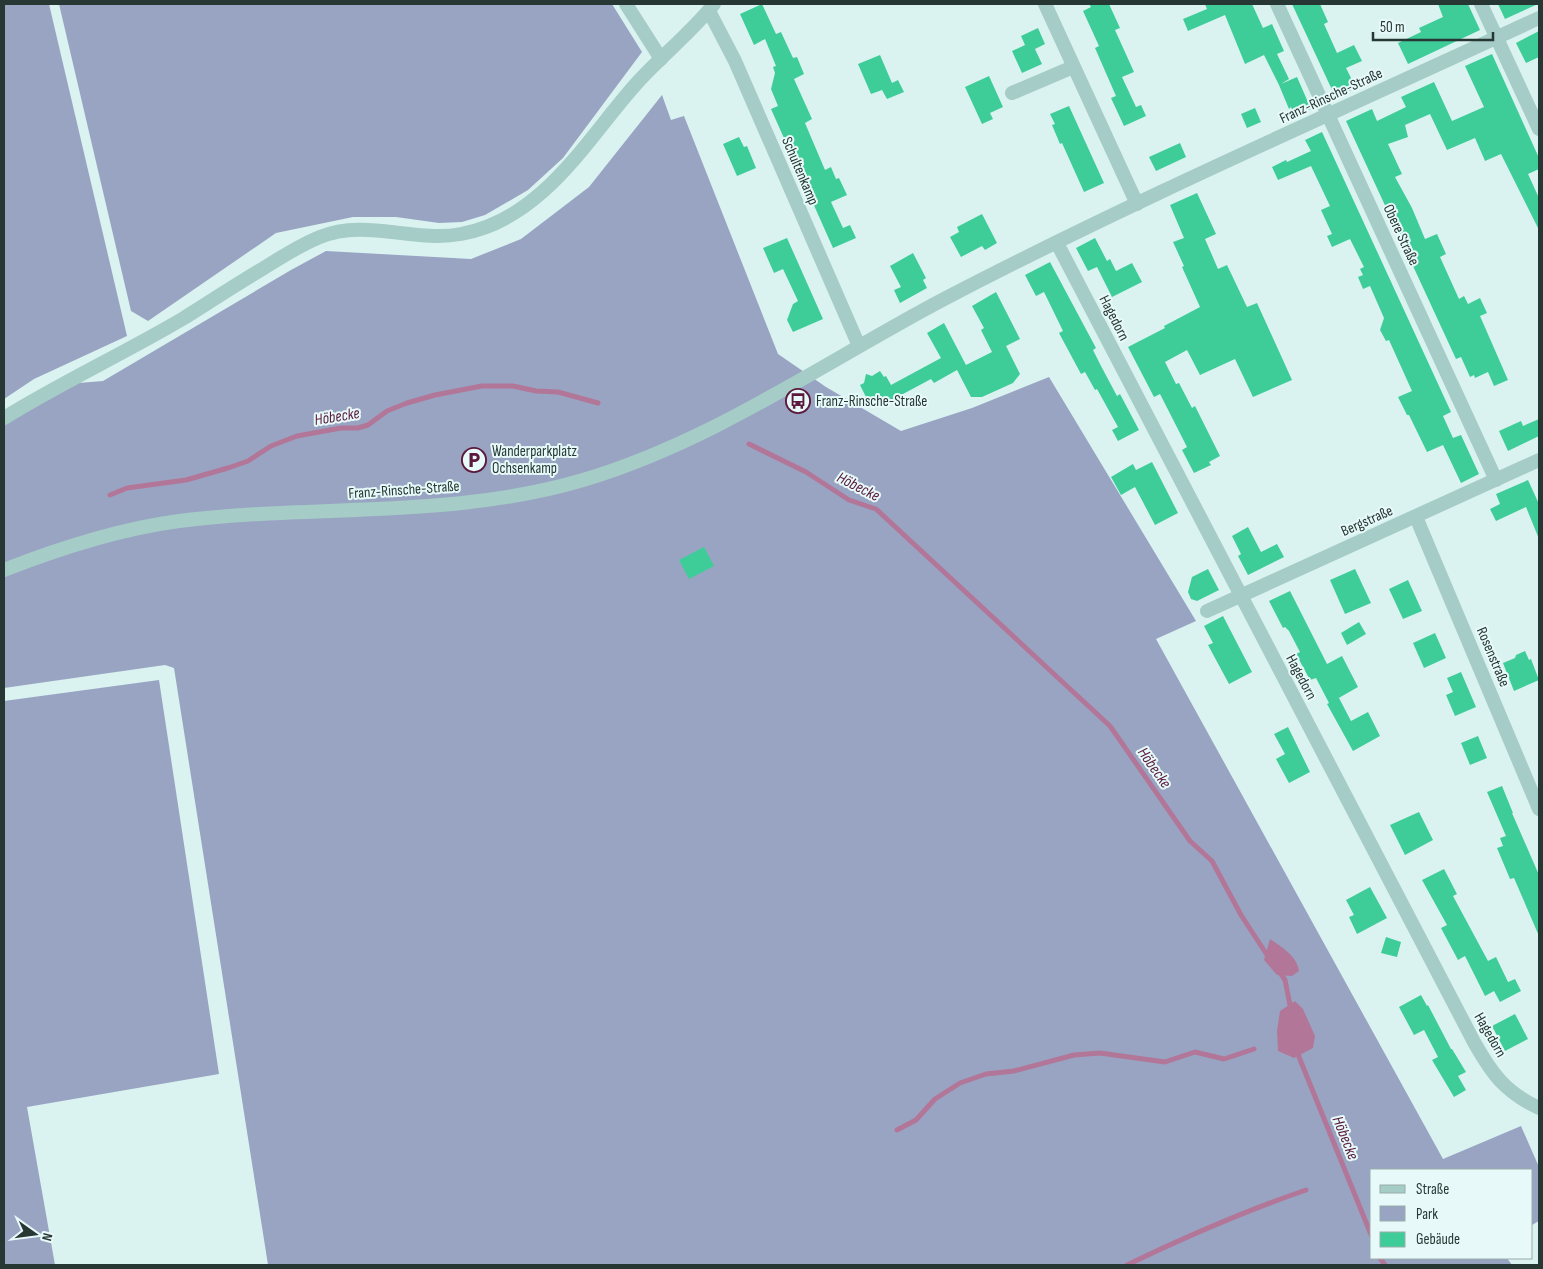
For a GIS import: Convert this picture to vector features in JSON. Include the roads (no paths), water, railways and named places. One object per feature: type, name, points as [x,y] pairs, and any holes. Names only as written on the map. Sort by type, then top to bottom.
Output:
[{"type":"street","points":[[626,4],[661,59]]},
{"type":"street","points":[[1045,4],[1137,204]]},
{"type":"street","name":"Obere Straße","points":[[1277,4],[1496,480]]},
{"type":"street","points":[[1481,4],[1539,129]]},
{"type":"street","points":[[4,418],[43,393],[183,318],[298,247],[323,235],[357,230],[458,235],[479,229],[502,219],[536,198],[567,170],[628,94],[696,26],[711,7]]},
{"type":"street","name":"Schultenkamp","points":[[711,7],[858,346]]},
{"type":"street","name":"Franz-Rinsche-Straße","points":[[4,570],[33,558],[122,532],[179,521],[467,502],[516,496],[560,486],[617,469],[688,440],[776,394],[858,346],[945,299],[1057,243],[1137,204],[1539,18]]},
{"type":"street","points":[[1012,93],[1073,67]]},
{"type":"street","name":"Hagedorn","points":[[1057,243],[1474,1042],[1494,1075],[1517,1096],[1539,1108]]},
{"type":"street","name":"Bergstraße","points":[[1207,611],[1539,460]]},
{"type":"street","name":"Rosenstraße","points":[[1416,517],[1539,809]]},
{"type":"waterway","name":"Höbecke","points":[[110,495],[127,488],[186,480],[228,468],[248,461],[271,446],[297,436],[341,428],[358,428],[368,425],[387,411],[407,403],[435,395],[482,386],[513,386],[536,391],[558,392],[598,403]]},
{"type":"waterway","name":"Höbecke","points":[[749,444],[806,472],[849,500],[876,509],[1110,726],[1190,841],[1212,861],[1241,915],[1269,958]]},
{"type":"waterway","name":"Höbecke","points":[[1279,971],[1285,980],[1291,1010]]},
{"type":"waterway","points":[[897,1130],[916,1120],[935,1099],[960,1083],[986,1074],[1014,1071],[1074,1055],[1100,1053],[1165,1062],[1195,1052],[1224,1059],[1254,1049]]},
{"type":"waterway","name":"Höbecke","points":[[1298,1050],[1299,1057],[1370,1232]]},
{"type":"waterway","points":[[1127,1265],[1215,1225],[1306,1190]]},
{"type":"waterway","name":"Höbecke","points":[[1381,1259],[1385,1265]]},
{"type":"place","name":"Franz-Rinsche-Straße","points":[[798,401]]},
{"type":"place","name":"Wanderparkplatz Ochsenkamp","points":[[474,460]]}]
